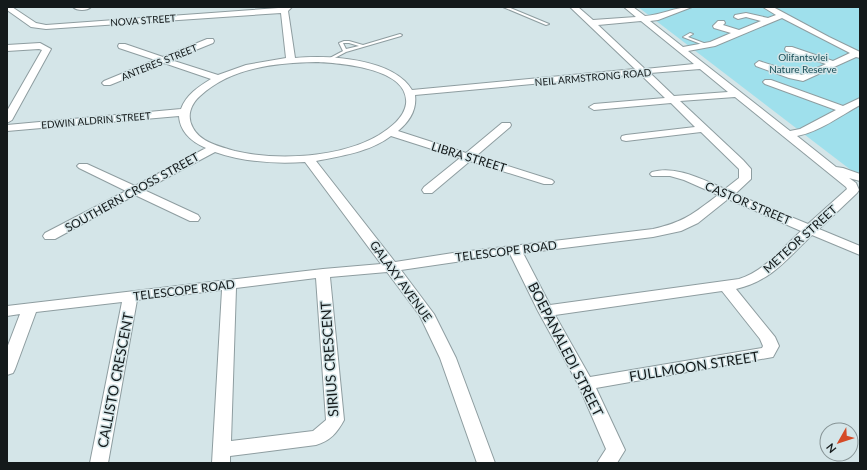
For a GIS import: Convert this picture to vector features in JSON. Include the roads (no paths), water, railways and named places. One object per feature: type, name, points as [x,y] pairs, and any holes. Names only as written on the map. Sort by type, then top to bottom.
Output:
[{"type":"street","name":"NOVA STREET","points":[[8,7],[31,24],[39,27],[286,9]]},
{"type":"street","points":[[77,7],[87,7]]},
{"type":"street","points":[[201,7],[201,16]]},
{"type":"street","name":"TELESCOPE ROAD","points":[[7,311],[323,273],[391,267],[666,231],[694,220],[745,180],[744,169],[739,162],[671,100],[574,7]]},
{"type":"street","points":[[628,7],[702,66]]},
{"type":"street","points":[[591,23],[659,17],[688,7]]},
{"type":"street","points":[[767,7],[858,54]]},
{"type":"street","points":[[286,9],[291,60]]},
{"type":"street","points":[[738,17],[746,15],[769,21]]},
{"type":"street","points":[[681,50],[707,45],[739,34],[783,15]]},
{"type":"street","points":[[721,23],[716,26],[739,34]]},
{"type":"street","name":"ANTERES STREET","points":[[107,83],[210,41]]},
{"type":"street","points":[[7,48],[40,46],[47,49],[18,98],[7,120]]},
{"type":"street","points":[[122,46],[219,78]]},
{"type":"street","points":[[789,49],[834,64]]},
{"type":"street","points":[[760,64],[792,76],[803,78],[858,54]]},
{"type":"street","points":[[291,60],[328,60],[350,62],[380,70],[401,83],[409,93],[411,100],[408,113],[404,119],[390,132],[355,149],[308,158],[281,160],[233,154],[214,148],[193,135],[188,128],[185,120],[185,112],[188,103],[196,94],[219,78],[253,67],[291,60]]},
{"type":"street","name":"NEIL ARMSTRONG ROAD","points":[[409,93],[643,73],[702,66]]},
{"type":"street","name":"METEOR STREET","points":[[545,311],[726,286],[757,278],[812,230],[853,189],[852,186],[825,164],[702,66]]},
{"type":"street","points":[[768,82],[845,110]]},
{"type":"street","points":[[594,107],[736,94]]},
{"type":"street","points":[[7,99],[18,98]]},
{"type":"street","points":[[788,135],[803,132],[860,101]]},
{"type":"street","name":"EDWIN ALDRIN STREET","points":[[7,128],[185,112]]},
{"type":"street","points":[[428,190],[506,125]]},
{"type":"street","points":[[626,138],[703,129]]},
{"type":"street","name":"LIBRA STREET","points":[[390,132],[548,182]]},
{"type":"street","name":"SOUTHERN CROSS STREET","points":[[50,236],[214,148]]},
{"type":"street","name":"GALAXY AVENUE","points":[[308,158],[427,314],[448,358],[486,463]]},
{"type":"street","points":[[825,164],[860,178]]},
{"type":"street","points":[[83,166],[194,218]]},
{"type":"street","name":"CASTOR STREET","points":[[656,174],[678,175],[728,194],[860,251]]},
{"type":"street","name":"BOEPANALEDI STREET","points":[[515,250],[545,311],[586,384],[611,456]]},
{"type":"street","name":"SIRIUS CRESCENT","points":[[229,284],[222,457],[316,438],[322,435],[335,420],[323,273]]},
{"type":"street","name":"FULLMOON STREET","points":[[586,384],[767,354],[770,351],[771,346],[767,337],[726,286]]},
{"type":"street","name":"CALLISTO CRESCENT","points":[[99,463],[130,296]]},
{"type":"street","points":[[7,369],[30,308]]},
{"type":"lane","points":[[505,7],[547,24]]},
{"type":"lane","points":[[691,34],[685,37],[707,45]]},
{"type":"lane","points":[[328,60],[345,51],[400,35]]},
{"type":"lane","points":[[345,51],[341,43],[343,42],[348,41],[363,46]]},
{"type":"park label","name":"Olifantsvlei Nature Reserve","points":[[803,62]]}]
